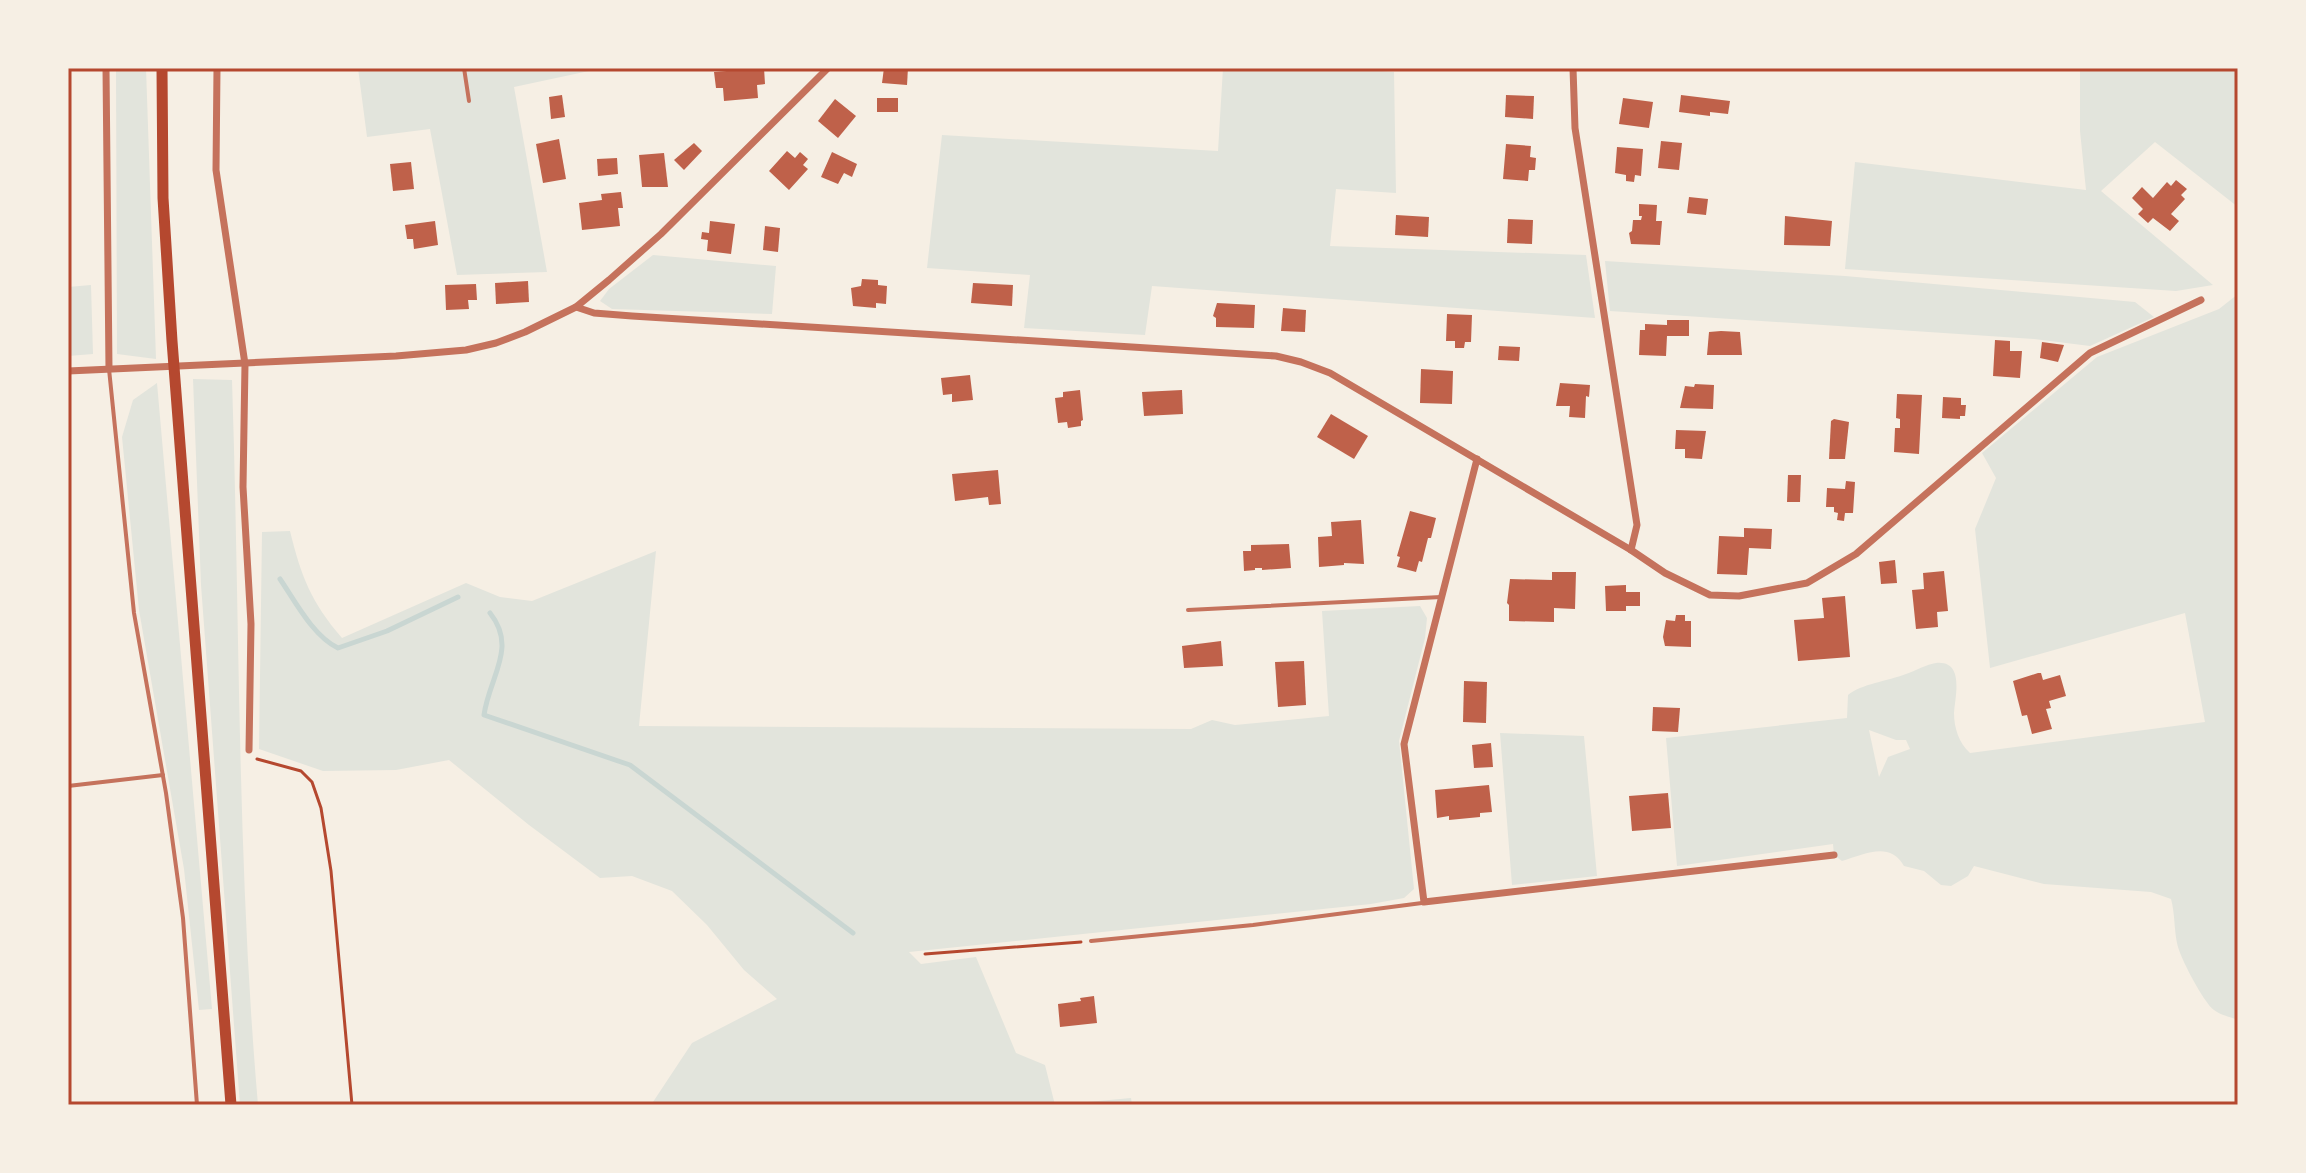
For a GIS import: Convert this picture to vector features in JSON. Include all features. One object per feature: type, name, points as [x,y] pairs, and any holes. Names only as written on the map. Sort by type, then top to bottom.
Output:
[{"type":"main road","points":[[162,68],[163,198],[175,394],[231,1105]]},
{"type":"street","points":[[106,68],[109,369]]},
{"type":"street","points":[[217,68],[216,170],[245,364],[243,487],[251,624],[249,750]]},
{"type":"street","points":[[68,371],[466,350],[511,338],[576,307],[661,234],[828,68]]},
{"type":"street","points":[[1573,68],[1575,128],[1637,525],[1631,550]]},
{"type":"street","points":[[576,307],[594,313],[632,316],[1276,356],[1301,362],[1330,373],[1665,573],[1710,595],[1739,596],[1807,583],[1856,554],[2090,353],[2201,300]]},
{"type":"street","points":[[1477,459],[1404,744],[1424,902],[1834,855]]},
{"type":"lane","points":[[464,68],[469,101]]},
{"type":"lane","points":[[109,369],[134,613],[163,775],[183,918],[197,1105]]},
{"type":"lane","points":[[1188,610],[1441,597]]},
{"type":"lane","points":[[68,786],[163,775]]},
{"type":"lane","points":[[1091,941],[1253,925],[1424,902]]},
{"type":"path","points":[[249,750],[258,760],[301,771],[312,782],[321,808],[331,871],[352,1105]]},
{"type":"path","points":[[925,954],[1091,941]]},
{"type":"shaded area","points":[[116,68],[146,68],[156,359],[117,354]]},
{"type":"shaded area","points":[[358,68],[603,68],[514,87],[547,272],[457,275],[430,129],[367,137]]},
{"type":"shaded area","points":[[1223,68],[1344,68],[1394,72],[1396,193],[1336,189],[1330,246],[1586,255],[1595,318],[1152,286],[1145,335],[1024,328],[1030,275],[927,268],[942,135],[1218,151]]},
{"type":"shaded area","points":[[2080,68],[2238,68],[2238,207],[2155,142],[2101,191],[2213,285],[2176,291],[1845,269],[1855,162],[2086,190],[2080,131]]},
{"type":"shaded area","points":[[653,255],[776,266],[772,314],[612,309],[600,301],[609,289]]},
{"type":"shaded area","points":[[1605,261],[1845,276],[2135,302],[2154,317],[2090,346],[2034,339],[1610,311]]},
{"type":"shaded area","points":[[91,285],[93,354],[68,356],[68,287]]},
{"type":"shaded area","points":[[2238,294],[2238,1020],[2216,1012],[2204,998],[2179,949],[2171,899],[2151,892],[2044,884],[1974,866],[1968,876],[1951,886],[1941,885],[1924,871],[1904,866],[1898,858],[1884,852],[1842,861],[1834,855],[1833,844],[1677,866],[1666,738],[1847,718],[1848,695],[1853,691],[1932,664],[1945,664],[1955,673],[1955,724],[1960,740],[1970,753],[2205,722],[2185,613],[1990,668],[1975,529],[1996,478],[1982,453],[2097,357],[2219,309]],"holes":[[[1869,730],[1896,740],[1906,740],[1910,749],[1888,757],[1879,777]]]},
{"type":"shaded area","points":[[193,379],[232,380],[246,924],[258,1105],[240,1105],[201,585]]},
{"type":"shaded area","points":[[157,383],[212,1009],[199,1010],[184,869],[139,610],[122,437],[133,400]]},
{"type":"shaded area","points":[[290,531],[308,588],[342,638],[466,583],[500,597],[532,601],[656,551],[639,726],[1191,729],[1212,720],[1235,725],[1329,716],[1322,611],[1420,606],[1427,618],[1425,638],[1399,741],[1414,889],[1404,898],[1371,904],[909,952],[921,964],[976,957],[1016,1053],[1045,1065],[1055,1105],[912,1105],[913,1102],[908,1105],[651,1105],[692,1043],[777,999],[744,970],[707,925],[672,891],[632,876],[600,878],[449,760],[396,770],[323,771],[259,749],[262,532]]},
{"type":"shaded area","points":[[1500,733],[1584,736],[1597,876],[1512,885]]},
{"type":"shaded area","points":[[1131,1098],[1132,1105],[1055,1105]]},
{"type":"building","points":[[764,68],[765,84],[757,85],[758,98],[724,101],[723,88],[716,88],[714,72]]},
{"type":"building","points":[[884,68],[908,68],[907,85],[882,83]]},
{"type":"building","points":[[562,95],[565,117],[551,119],[549,97]]},
{"type":"building","points":[[1506,95],[1534,96],[1533,119],[1505,117]]},
{"type":"building","points":[[1681,95],[1730,101],[1728,114],[1710,112],[1710,116],[1679,112]]},
{"type":"building","points":[[877,98],[898,98],[898,112],[877,112]]},
{"type":"building","points":[[1623,98],[1653,102],[1649,128],[1619,124]]},
{"type":"building","points":[[835,99],[856,116],[838,138],[818,121]]},
{"type":"building","points":[[559,139],[566,179],[543,183],[536,144]]},
{"type":"building","points":[[1661,141],[1682,143],[1679,170],[1658,168]]},
{"type":"building","points":[[694,143],[702,151],[684,170],[674,160]]},
{"type":"building","points":[[1506,144],[1531,146],[1530,157],[1536,158],[1535,170],[1529,170],[1528,181],[1503,179]]},
{"type":"building","points":[[1617,147],[1643,149],[1641,176],[1635,175],[1634,182],[1626,181],[1626,175],[1615,173]]},
{"type":"building","points":[[787,151],[795,158],[800,152],[808,159],[803,165],[808,169],[789,190],[769,171]]},
{"type":"building","points":[[832,152],[857,164],[852,177],[844,173],[838,184],[821,177]]},
{"type":"building","points":[[664,153],[668,187],[642,187],[639,155]]},
{"type":"building","points":[[617,158],[618,174],[598,176],[597,159]]},
{"type":"building","points":[[411,162],[414,189],[393,191],[390,164]]},
{"type":"building","points":[[2176,180],[2187,189],[2181,195],[2185,199],[2171,214],[2179,221],[2170,231],[2153,218],[2148,223],[2138,214],[2143,209],[2132,198],[2142,187],[2153,198],[2167,182],[2171,186]]},
{"type":"building","points":[[621,192],[623,208],[618,208],[620,226],[582,230],[579,203],[602,200],[601,194]]},
{"type":"building","points":[[1689,197],[1708,199],[1706,215],[1687,213]]},
{"type":"building","points":[[1639,204],[1657,205],[1656,221],[1662,221],[1660,245],[1631,244],[1629,233],[1633,220],[1641,220],[1642,216],[1639,216]]},
{"type":"building","points":[[1396,215],[1429,217],[1428,237],[1395,235]]},
{"type":"building","points":[[1785,216],[1832,221],[1830,246],[1784,245]]},
{"type":"building","points":[[1508,219],[1533,220],[1532,244],[1507,243]]},
{"type":"building","points":[[435,221],[438,245],[414,249],[413,239],[407,239],[405,225]]},
{"type":"building","points":[[710,221],[735,224],[731,254],[707,251],[708,240],[701,239],[702,232],[709,233]]},
{"type":"building","points":[[765,226],[780,228],[778,252],[763,250]]},
{"type":"building","points":[[862,279],[878,280],[878,285],[887,286],[886,304],[876,303],[876,308],[853,306],[851,288],[861,286]]},
{"type":"building","points":[[528,281],[529,302],[496,304],[495,283]]},
{"type":"building","points":[[973,283],[1013,285],[1012,306],[971,303]]},
{"type":"building","points":[[476,284],[477,300],[468,300],[469,309],[446,310],[445,285]]},
{"type":"building","points":[[1217,303],[1255,305],[1254,328],[1216,327],[1213,316]]},
{"type":"building","points":[[1283,308],[1306,310],[1305,332],[1281,331]]},
{"type":"building","points":[[1447,314],[1472,315],[1471,342],[1465,342],[1464,348],[1455,348],[1455,341],[1446,341]]},
{"type":"building","points":[[1667,320],[1689,320],[1689,336],[1667,336],[1666,356],[1639,355],[1640,330],[1645,330],[1645,324],[1667,325]]},
{"type":"building","points":[[1709,332],[1740,332],[1742,355],[1707,355]]},
{"type":"building","points":[[1995,340],[2010,341],[2010,351],[2022,351],[2020,378],[1993,376]]},
{"type":"building","points":[[2042,342],[2064,345],[2058,362],[2040,358]]},
{"type":"building","points":[[1499,346],[1520,347],[1519,361],[1498,360]]},
{"type":"building","points":[[1421,369],[1453,371],[1452,404],[1420,403]]},
{"type":"building","points":[[970,375],[973,400],[952,402],[952,394],[943,395],[941,378]]},
{"type":"building","points":[[1560,383],[1590,385],[1585,418],[1569,417],[1570,406],[1556,406]]},
{"type":"building","points":[[1695,384],[1714,385],[1713,409],[1680,408],[1685,386],[1694,387]]},
{"type":"building","points":[[1080,390],[1083,420],[1081,426],[1068,428],[1067,422],[1058,423],[1055,398],[1063,397],[1063,392]]},
{"type":"building","points":[[1182,390],[1183,414],[1144,416],[1142,392]]},
{"type":"building","points":[[1897,394],[1922,395],[1919,454],[1894,452],[1895,428],[1900,428],[1900,419],[1896,418]]},
{"type":"building","points":[[1943,397],[1961,398],[1961,405],[1966,405],[1965,416],[1960,416],[1960,419],[1942,418]]},
{"type":"building","points":[[1331,414],[1368,436],[1354,459],[1317,437]]},
{"type":"building","points":[[1831,421],[1849,422],[1845,459],[1829,459]]},
{"type":"building","points":[[1676,430],[1706,431],[1702,459],[1685,458],[1685,449],[1675,449]]},
{"type":"building","points":[[998,470],[1001,504],[989,505],[988,497],[955,501],[952,474]]},
{"type":"building","points":[[1788,475],[1801,475],[1800,502],[1787,502]]},
{"type":"building","points":[[1846,481],[1855,482],[1853,513],[1845,513],[1844,521],[1837,520],[1838,513],[1834,512],[1834,507],[1826,507],[1827,488],[1845,489]]},
{"type":"building","points":[[1410,511],[1436,518],[1416,572],[1397,567],[1400,557],[1397,556]]},
{"type":"building","points":[[1361,520],[1364,564],[1319,567],[1318,537],[1332,536],[1331,522]]},
{"type":"building","points":[[1744,528],[1772,529],[1771,549],[1749,548],[1747,575],[1717,574],[1719,536],[1744,537]]},
{"type":"building","points":[[1289,544],[1291,568],[1244,571],[1243,551],[1251,551],[1251,545]]},
{"type":"building","points":[[1895,560],[1897,583],[1881,584],[1879,562]]},
{"type":"building","points":[[1944,571],[1948,611],[1937,612],[1938,627],[1916,629],[1912,590],[1924,589],[1923,573]]},
{"type":"building","points":[[1552,572],[1576,572],[1575,609],[1554,608],[1554,622],[1509,621],[1507,603],[1510,579],[1552,580]]},
{"type":"building","points":[[1626,585],[1626,592],[1640,592],[1640,606],[1626,606],[1626,611],[1606,611],[1605,586]]},
{"type":"building","points":[[1845,596],[1850,657],[1798,661],[1794,620],[1824,618],[1822,598]]},
{"type":"building","points":[[1676,615],[1685,615],[1685,621],[1691,621],[1691,647],[1665,646],[1666,620],[1675,621]]},
{"type":"building","points":[[1221,641],[1223,666],[1184,668],[1182,646]]},
{"type":"building","points":[[1304,661],[1306,705],[1278,707],[1275,662]]},
{"type":"building","points":[[2041,673],[2043,680],[2060,675],[2066,696],[2049,701],[2051,708],[2046,709],[2052,729],[2032,734],[2027,715],[2022,716],[2013,681]]},
{"type":"building","points":[[1464,681],[1487,682],[1486,723],[1463,722]]},
{"type":"building","points":[[1653,707],[1680,708],[1678,732],[1652,731]]},
{"type":"building","points":[[1491,743],[1493,767],[1474,768],[1472,745]]},
{"type":"building","points":[[1489,785],[1492,812],[1480,813],[1480,817],[1437,818],[1435,790]]},
{"type":"building","points":[[1668,793],[1671,828],[1632,831],[1629,796]]},
{"type":"building","points":[[1094,996],[1097,1023],[1060,1027],[1058,1004]]},
{"type":"waterway","points":[[280,579],[313,627],[338,648],[387,631],[458,597]]},
{"type":"waterway","points":[[490,613],[502,638],[502,651],[484,715],[630,765],[853,933]]}]
